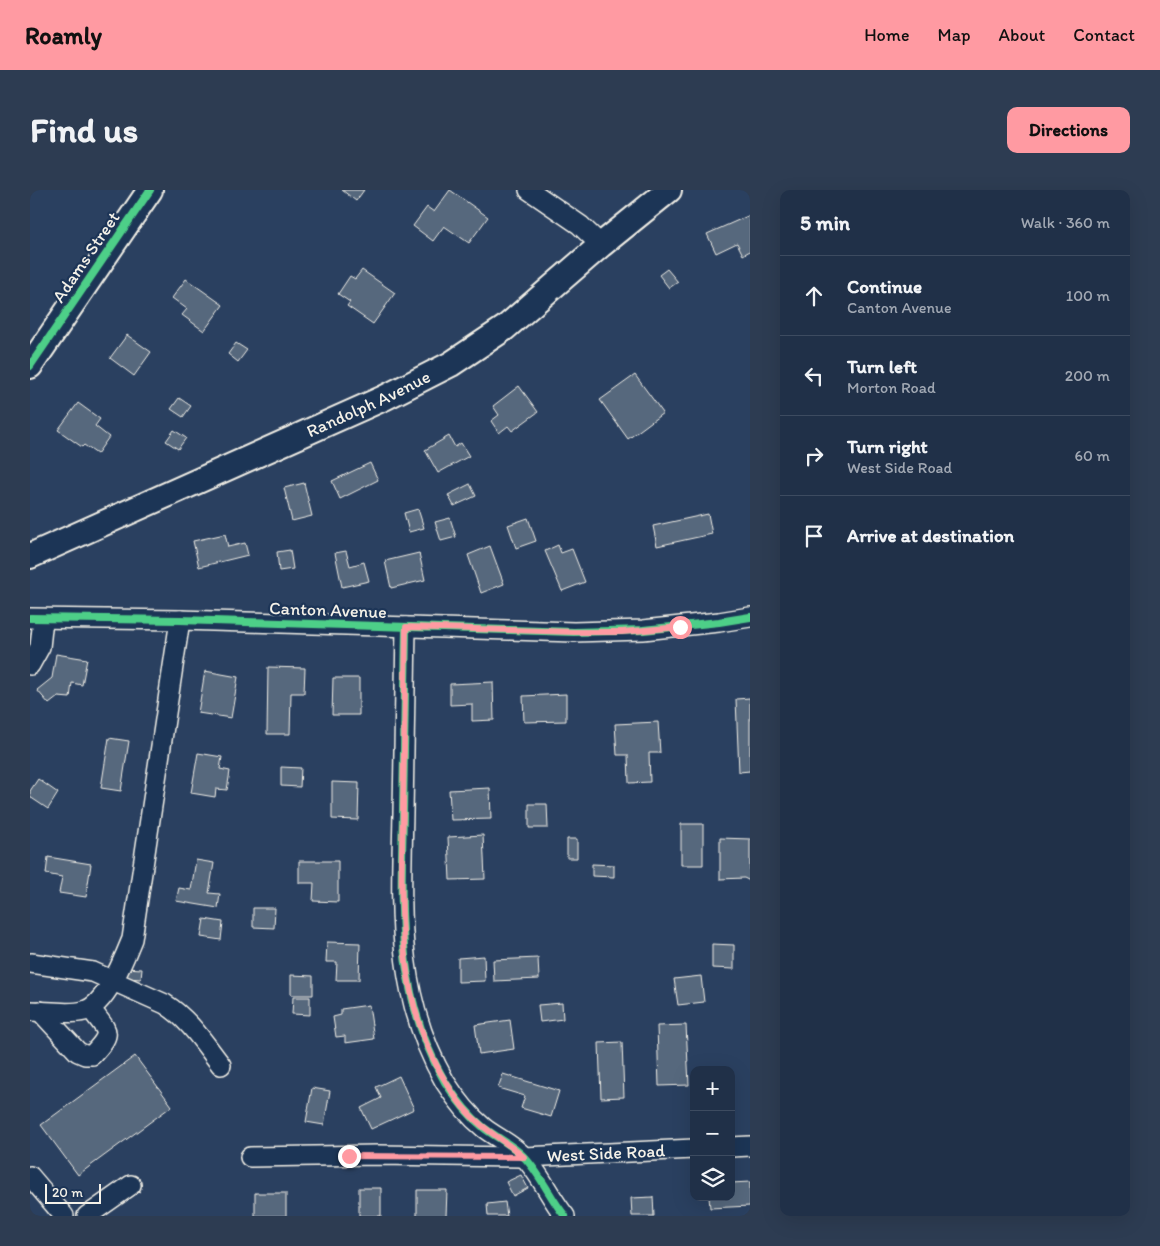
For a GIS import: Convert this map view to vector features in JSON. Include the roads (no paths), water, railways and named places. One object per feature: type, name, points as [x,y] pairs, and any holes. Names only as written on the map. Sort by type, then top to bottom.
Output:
[{"type":"main road","name":"Adams Street","points":[[30,366],[150,190]]},
{"type":"main road","name":"Randolph Avenue","points":[[30,556],[430,376],[505,328],[669,190]]},
{"type":"street","points":[[530,190],[580,225],[602,245]]},
{"type":"street","points":[[30,665],[40,647],[40,616]]},
{"type":"street","name":"Canton Avenue","points":[[40,616],[549,632],[622,632],[680,627],[750,617]]},
{"type":"street","points":[[35,1011],[77,1012],[90,1009],[101,1000],[113,980],[132,939],[180,620]]},
{"type":"street","points":[[406,627],[402,918],[406,966],[420,1028],[432,1056],[463,1108],[484,1127],[524,1157],[565,1216]]},
{"type":"street","points":[[31,963],[93,972],[165,1004],[190,1025],[221,1065]]},
{"type":"street","points":[[35,1011],[78,1052],[92,1055],[104,1042],[107,1037],[107,1031],[90,1009]]},
{"type":"street","points":[[735,1147],[750,1146]]},
{"type":"street","name":"West Side Road","points":[[250,1157],[364,1155],[524,1157],[690,1149]]},
{"type":"street","points":[[30,1176],[64,1216]]},
{"type":"street","points":[[87,1216],[131,1185]]}]
